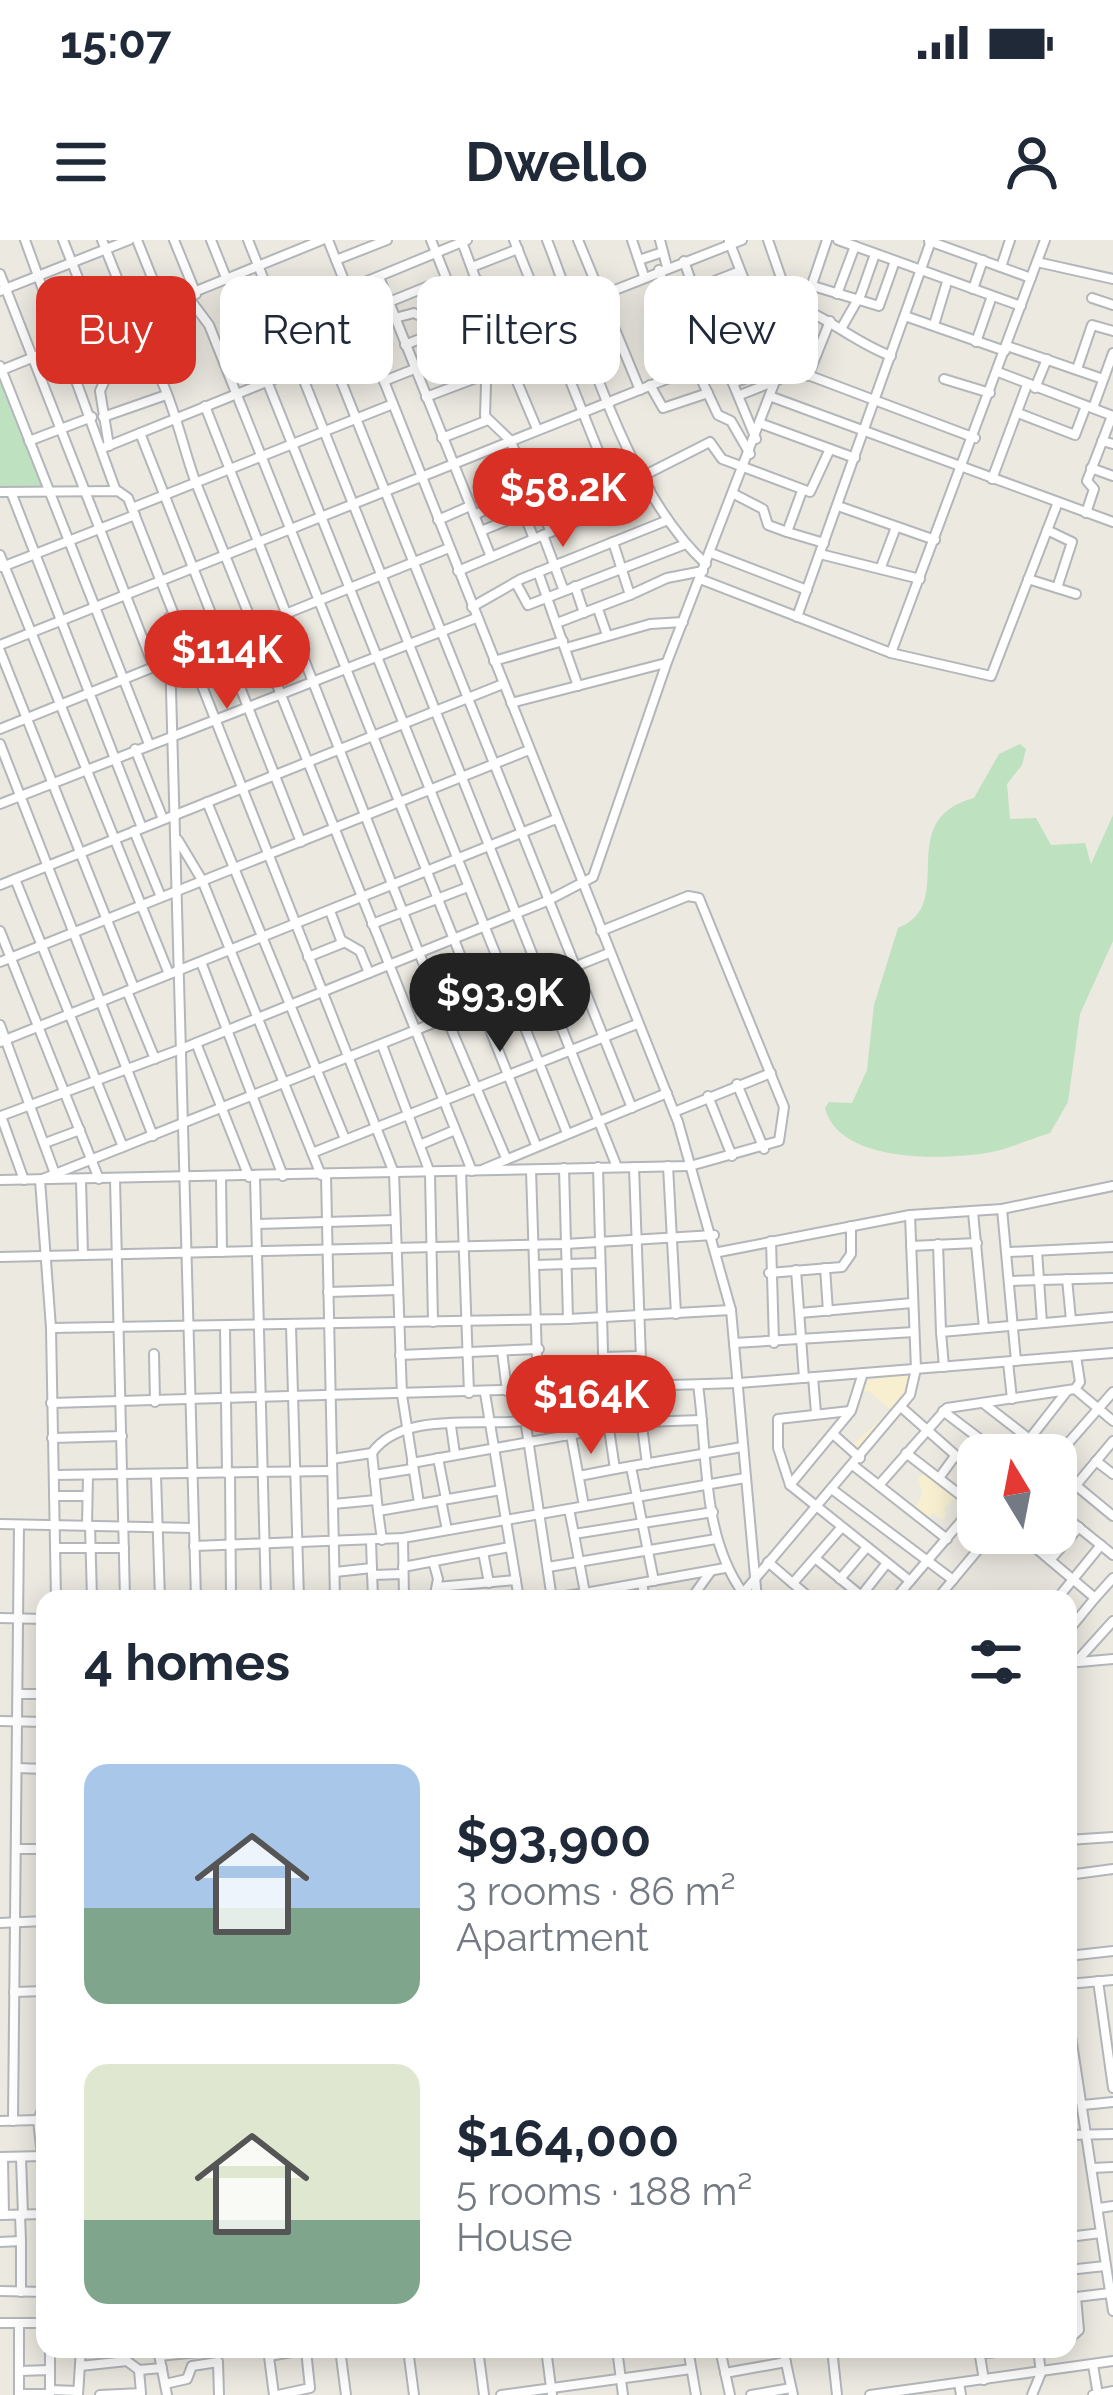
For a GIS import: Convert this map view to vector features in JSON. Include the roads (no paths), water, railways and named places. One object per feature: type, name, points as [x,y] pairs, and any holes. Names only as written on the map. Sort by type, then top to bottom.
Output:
[{"type":"street","points":[[25,240],[40,276],[104,245],[133,240],[149,276]]},
{"type":"street","points":[[63,240],[77,276]]},
{"type":"street","points":[[174,240],[186,276]]},
{"type":"street","points":[[211,240],[225,276]]},
{"type":"street","points":[[248,240],[264,276]]},
{"type":"street","points":[[285,240],[290,252]]},
{"type":"street","points":[[235,276],[325,240],[343,276]]},
{"type":"street","points":[[336,260],[386,240]]},
{"type":"street","points":[[431,240],[445,276]]},
{"type":"street","points":[[547,240],[561,276]]},
{"type":"street","points":[[578,240],[592,276]]},
{"type":"street","points":[[632,240],[644,276]]},
{"type":"street","points":[[660,240],[665,276]]},
{"type":"street","points":[[620,285],[742,240]]},
{"type":"street","points":[[768,240],[780,276]]},
{"type":"street","points":[[816,276],[827,240]]},
{"type":"street","points":[[838,240],[1022,305]]},
{"type":"street","points":[[891,653],[1045,240]]},
{"type":"street","points":[[384,276],[464,241],[475,276]]},
{"type":"street","points":[[797,617],[929,241],[1031,278]]},
{"type":"street","points":[[1001,267],[1007,241]]},
{"type":"street","points":[[729,242],[742,276]]},
{"type":"street","points":[[472,268],[516,244],[528,276]]},
{"type":"street","points":[[104,245],[116,276]]},
{"type":"street","points":[[837,294],[855,246]]},
{"type":"street","points":[[639,260],[663,252]]},
{"type":"street","points":[[842,327],[875,254]]},
{"type":"street","points":[[973,289],[982,260]]},
{"type":"street","points":[[684,261],[689,276]]},
{"type":"street","points":[[818,288],[879,306],[896,261]]},
{"type":"street","points":[[1037,262],[1113,279]]},
{"type":"street","points":[[729,276],[740,272]]},
{"type":"street","points":[[0,274],[153,665]]},
{"type":"street","points":[[3,290],[36,278]]},
{"type":"street","points":[[934,326],[947,282]]},
{"type":"street","points":[[976,342],[992,296]]},
{"type":"street","points":[[1092,298],[1113,305]]},
{"type":"street","points":[[196,302],[536,1145]]},
{"type":"street","points":[[393,313],[491,556]]},
{"type":"street","points":[[395,318],[417,315]]},
{"type":"street","points":[[818,315],[842,327],[853,341],[891,356]]},
{"type":"street","points":[[905,316],[1103,379]]},
{"type":"street","points":[[818,351],[830,321]]},
{"type":"street","points":[[1077,369],[1092,325],[1113,331]]},
{"type":"street","points":[[405,345],[417,340]]},
{"type":"street","points":[[620,343],[640,390]]},
{"type":"street","points":[[1018,413],[1075,435],[1113,352]]},
{"type":"street","points":[[34,357],[1,368],[149,744]]},
{"type":"street","points":[[992,479],[1018,413],[1047,359]]},
{"type":"street","points":[[393,376],[417,367]]},
{"type":"street","points":[[998,372],[1113,416],[1087,481],[1094,489],[1086,513]]},
{"type":"street","points":[[944,379],[991,393]]},
{"type":"street","points":[[818,380],[975,438]]},
{"type":"street","points":[[81,384],[106,447]]},
{"type":"street","points":[[104,384],[100,392],[106,447],[116,491]]},
{"type":"street","points":[[162,384],[196,483],[472,1171],[464,1247],[469,1393]]},
{"type":"street","points":[[106,447],[259,384]]},
{"type":"street","points":[[268,384],[566,1133]]},
{"type":"street","points":[[306,384],[617,1167]]},
{"type":"street","points":[[342,384],[632,1108]]},
{"type":"street","points":[[386,384],[667,1093],[714,1235],[731,1310],[756,1590]]},
{"type":"street","points":[[426,397],[460,384]]},
{"type":"street","points":[[485,384],[488,420],[510,440],[532,489],[542,535],[564,591]]},
{"type":"street","points":[[518,384],[537,429]]},
{"type":"street","points":[[570,384],[619,503]]},
{"type":"street","points":[[604,384],[650,490],[703,571],[797,617],[891,653],[989,677],[1058,502]]},
{"type":"street","points":[[154,1059],[107,920],[0,648],[124,594],[655,384]]},
{"type":"street","points":[[703,384],[718,416],[731,422],[750,454]]},
{"type":"street","points":[[736,384],[756,439]]},
{"type":"street","points":[[740,394],[767,384]]},
{"type":"street","points":[[24,1180],[1,1120],[583,886],[601,866],[668,662],[777,384]]},
{"type":"street","points":[[650,386],[663,408],[708,394]]},
{"type":"street","points":[[104,417],[166,394]]},
{"type":"street","points":[[772,397],[1113,522]]},
{"type":"street","points":[[2,567],[99,529],[164,494],[393,404]]},
{"type":"street","points":[[205,406],[419,953],[506,1158]]},
{"type":"street","points":[[29,441],[92,417]]},
{"type":"street","points":[[442,438],[488,420]]},
{"type":"street","points":[[762,424],[855,458]]},
{"type":"street","points":[[140,433],[301,842]]},
{"type":"street","points":[[1102,441],[1113,444]]},
{"type":"street","points":[[644,476],[708,442],[722,459],[802,491],[813,490],[830,449]]},
{"type":"street","points":[[1091,468],[1113,476]]},
{"type":"street","points":[[438,520],[532,489]]},
{"type":"street","points":[[458,571],[650,490]]},
{"type":"street","points":[[161,897],[116,757],[36,554],[5,492],[116,491],[125,494],[133,512],[394,1173],[402,1395],[419,1503]]},
{"type":"street","points":[[787,532],[802,491]]},
{"type":"street","points":[[734,494],[763,509],[768,525],[824,543]]},
{"type":"street","points":[[517,496],[524,514],[542,535]]},
{"type":"street","points":[[838,506],[935,540]]},
{"type":"street","points":[[481,531],[524,514]]},
{"type":"street","points":[[0,804],[441,630],[538,572],[668,520]]},
{"type":"street","points":[[881,567],[896,527]]},
{"type":"street","points":[[1047,530],[1072,542],[1057,587]]},
{"type":"street","points":[[613,542],[630,595]]},
{"type":"street","points":[[518,585],[526,604],[686,544]]},
{"type":"street","points":[[0,729],[449,548]]},
{"type":"street","points":[[711,553],[806,590]]},
{"type":"street","points":[[820,554],[920,579]]},
{"type":"street","points":[[0,555],[169,974]]},
{"type":"street","points":[[557,623],[667,578],[703,571]]},
{"type":"street","points":[[538,572],[578,686]]},
{"type":"street","points":[[1028,579],[1076,594]]},
{"type":"street","points":[[575,586],[584,614]]},
{"type":"street","points":[[168,608],[196,1590]]},
{"type":"street","points":[[598,609],[607,635]]},
{"type":"street","points":[[494,661],[683,622]]},
{"type":"street","points":[[511,703],[668,662]]},
{"type":"street","points":[[0,885],[503,684]]},
{"type":"street","points":[[0,744],[153,1136]]},
{"type":"street","points":[[135,749],[164,819]]},
{"type":"street","points":[[0,962],[529,750]]},
{"type":"street","points":[[207,802],[345,1139]]},
{"type":"street","points":[[3,1041],[556,820]]},
{"type":"street","points":[[176,837],[202,880],[323,1175],[335,1590]]},
{"type":"street","points":[[15,879],[123,1147]]},
{"type":"street","points":[[372,924],[468,887]]},
{"type":"street","points":[[0,1180],[690,1166],[764,1149],[779,1141],[785,1127],[784,1108],[700,898],[688,896],[601,931]]},
{"type":"street","points":[[329,910],[343,943],[360,951],[369,973]]},
{"type":"street","points":[[0,931],[100,1179]]},
{"type":"street","points":[[308,957],[343,943]]},
{"type":"street","points":[[40,1180],[610,953]]},
{"type":"street","points":[[200,962],[283,1176]]},
{"type":"street","points":[[312,1153],[637,1024]]},
{"type":"street","points":[[0,1025],[54,1171]]},
{"type":"street","points":[[196,1043],[252,1177],[266,1590]]},
{"type":"street","points":[[382,1046],[430,1173],[433,1322]]},
{"type":"street","points":[[674,1112],[771,1073]]},
{"type":"street","points":[[737,1084],[764,1149]]},
{"type":"street","points":[[472,1171],[667,1093]]},
{"type":"street","points":[[708,1096],[732,1156]]},
{"type":"street","points":[[44,1143],[80,1130]]},
{"type":"street","points":[[422,1144],[455,1130]]},
{"type":"street","points":[[0,1148],[12,1148]]},
{"type":"street","points":[[668,1166],[676,1314]]},
{"type":"street","points":[[634,1167],[639,1388],[647,1464]]},
{"type":"street","points":[[564,1168],[568,1319]]},
{"type":"street","points":[[598,1168],[603,1389],[615,1469]]},
{"type":"street","points":[[531,1169],[538,1390]]},
{"type":"street","points":[[221,1177],[222,1252]]},
{"type":"street","points":[[115,1179],[125,1590]]},
{"type":"street","points":[[40,1180],[51,1328],[56,1590]]},
{"type":"street","points":[[81,1180],[83,1255]]},
{"type":"street","points":[[719,1252],[910,1215],[1002,1210],[1113,1186]]},
{"type":"street","points":[[1002,1210],[1010,1252],[1012,1399]]},
{"type":"street","points":[[973,1212],[984,1328]]},
{"type":"street","points":[[745,1590],[901,1407],[916,1369],[910,1215]]},
{"type":"street","points":[[257,1224],[395,1220]]},
{"type":"street","points":[[769,1273],[849,1262],[851,1226]]},
{"type":"street","points":[[0,1257],[600,1243],[714,1235]]},
{"type":"street","points":[[771,1241],[774,1343]]},
{"type":"street","points":[[911,1246],[977,1243]]},
{"type":"street","points":[[938,1244],[944,1367]]},
{"type":"street","points":[[1010,1252],[1113,1247]]},
{"type":"street","points":[[1037,1251],[1042,1323]]},
{"type":"street","points":[[535,1265],[600,1263]]},
{"type":"street","points":[[825,1268],[828,1312]]},
{"type":"street","points":[[796,1270],[802,1341],[816,1413]]},
{"type":"street","points":[[1011,1281],[1113,1278]]},
{"type":"street","points":[[1067,1279],[1071,1320]]},
{"type":"street","points":[[328,1292],[397,1290]]},
{"type":"street","points":[[800,1313],[913,1303]]},
{"type":"street","points":[[51,1328],[537,1320],[731,1310]]},
{"type":"street","points":[[941,1332],[1113,1317]]},
{"type":"street","points":[[291,1326],[299,1590]]},
{"type":"street","points":[[225,1328],[231,1590]]},
{"type":"street","points":[[734,1343],[914,1332]]},
{"type":"street","points":[[400,1355],[538,1349]]},
{"type":"street","points":[[502,1351],[507,1391]]},
{"type":"street","points":[[51,1403],[639,1388],[1113,1353]]},
{"type":"street","points":[[154,1354],[155,1402]]},
{"type":"street","points":[[603,1357],[640,1355]]},
{"type":"street","points":[[1033,1434],[1080,1382],[1076,1356]]},
{"type":"street","points":[[790,1485],[851,1411],[863,1373]]},
{"type":"street","points":[[698,1385],[716,1539],[737,1590]]},
{"type":"street","points":[[556,1390],[584,1506]]},
{"type":"street","points":[[879,1484],[943,1411],[1071,1390],[1113,1421]]},
{"type":"street","points":[[521,1392],[551,1590]]},
{"type":"street","points":[[1073,1434],[1113,1392]]},
{"type":"street","points":[[485,1393],[518,1590]]},
{"type":"street","points":[[982,1402],[1023,1434]]},
{"type":"street","points":[[901,1407],[955,1456],[939,1478]]},
{"type":"street","points":[[851,1411],[776,1420],[782,1470],[790,1485],[817,1510],[910,1581]]},
{"type":"street","points":[[943,1411],[973,1434]]},
{"type":"street","points":[[374,1475],[438,1458],[641,1422],[702,1420]]},
{"type":"street","points":[[332,1459],[372,1453],[386,1437],[406,1429],[526,1421]]},
{"type":"street","points":[[452,1426],[455,1455]]},
{"type":"street","points":[[832,1434],[879,1484],[946,1539]]},
{"type":"street","points":[[52,1438],[122,1436]]},
{"type":"street","points":[[1077,1484],[1113,1441]]},
{"type":"street","points":[[579,1476],[742,1448]]},
{"type":"street","points":[[372,1453],[377,1505],[373,1590]]},
{"type":"street","points":[[906,1453],[957,1492]]},
{"type":"street","points":[[438,1458],[447,1529]]},
{"type":"street","points":[[1096,1461],[1113,1474]]},
{"type":"street","points":[[631,1466],[654,1581]]},
{"type":"street","points":[[54,1475],[332,1472]]},
{"type":"street","points":[[156,1474],[160,1590]]},
{"type":"street","points":[[88,1475],[92,1590]]},
{"type":"street","points":[[194,1546],[403,1538],[746,1478]]},
{"type":"street","points":[[1077,1486],[1113,1516]]},
{"type":"street","points":[[333,1504],[419,1503],[501,1490]]},
{"type":"street","points":[[833,1490],[953,1580]]},
{"type":"street","points":[[54,1496],[87,1496]]},
{"type":"street","points":[[569,1509],[585,1590]]},
{"type":"street","points":[[574,1534],[713,1512]]},
{"type":"street","points":[[0,1524],[194,1528]]},
{"type":"street","points":[[13,2121],[19,1525]]},
{"type":"street","points":[[902,1590],[957,1527]]},
{"type":"street","points":[[1050,1560],[1078,1527],[1113,1555]]},
{"type":"street","points":[[793,1583],[842,1528]]},
{"type":"street","points":[[403,1538],[404,1590]]},
{"type":"street","points":[[548,1567],[716,1539]]},
{"type":"street","points":[[1064,1590],[1101,1546]]},
{"type":"street","points":[[334,1572],[403,1571],[511,1547]]},
{"type":"street","points":[[840,1579],[867,1547]]},
{"type":"street","points":[[55,1548],[124,1548]]},
{"type":"street","points":[[483,1552],[488,1583]]},
{"type":"street","points":[[945,1590],[975,1554]]},
{"type":"street","points":[[1043,1554],[1095,1598]]},
{"type":"street","points":[[815,1558],[853,1590]]},
{"type":"street","points":[[434,1561],[436,1590]]},
{"type":"street","points":[[768,1562],[801,1590]]},
{"type":"street","points":[[868,1590],[887,1563]]},
{"type":"street","points":[[618,1590],[725,1568]]},
{"type":"street","points":[[698,1590],[712,1570]]},
{"type":"street","points":[[1077,1619],[1113,1577]]},
{"type":"street","points":[[437,1587],[516,1580]]},
{"type":"street","points":[[642,1583],[643,1590]]},
{"type":"street","points":[[0,1618],[36,1619]]},
{"type":"street","points":[[1077,1658],[1113,1621]]},
{"type":"street","points":[[1077,1663],[1113,1659]]},
{"type":"street","points":[[18,1694],[36,1694]]},
{"type":"street","points":[[0,1721],[36,1722]]},
{"type":"street","points":[[16,1768],[36,1769]]},
{"type":"street","points":[[0,1812],[16,1812]]},
{"type":"street","points":[[1077,1839],[1113,1837]]},
{"type":"street","points":[[16,1850],[36,1849]]},
{"type":"street","points":[[0,1864],[16,1865]]},
{"type":"street","points":[[1077,1873],[1113,1869]]},
{"type":"street","points":[[0,1923],[36,1922]]},
{"type":"street","points":[[1077,1955],[1113,1951]]},
{"type":"street","points":[[1077,1983],[1113,1980]]},
{"type":"street","points":[[1098,1981],[1113,2088]]},
{"type":"street","points":[[14,1992],[36,1991]]},
{"type":"street","points":[[0,2003],[14,2004]]},
{"type":"street","points":[[1102,2009],[1113,2008]]},
{"type":"street","points":[[0,2064],[13,2064]]},
{"type":"street","points":[[1077,2076],[1113,2311]]},
{"type":"street","points":[[1077,2100],[1113,2102]]},
{"type":"street","points":[[0,2121],[36,2120]]},
{"type":"street","points":[[1077,2135],[1113,2134]]},
{"type":"street","points":[[36,2156],[2,2157],[2,2215],[36,2214]]},
{"type":"street","points":[[21,2157],[21,2292]]},
{"type":"street","points":[[1092,2168],[1113,2167]]},
{"type":"street","points":[[1099,2207],[1113,2206]]},
{"type":"street","points":[[1077,2236],[1101,2233]]},
{"type":"street","points":[[0,2242],[21,2241]]},
{"type":"street","points":[[1077,2269],[1105,2266]]},
{"type":"street","points":[[1077,2297],[1111,2289]]},
{"type":"street","points":[[0,2291],[36,2292]]},
{"type":"street","points":[[0,2323],[36,2324]]},
{"type":"street","points":[[19,2323],[19,2394],[78,2393],[79,2358]]},
{"type":"street","points":[[50,2358],[50,2393]]},
{"type":"street","points":[[159,2358],[166,2390],[187,2379],[192,2366],[218,2362]]},
{"type":"street","points":[[205,2395],[219,2394],[218,2358]]},
{"type":"street","points":[[270,2358],[276,2395],[310,2388],[308,2358]]},
{"type":"street","points":[[341,2358],[346,2395]]},
{"type":"street","points":[[409,2358],[414,2395]]},
{"type":"street","points":[[479,2358],[484,2395]]},
{"type":"street","points":[[547,2358],[551,2391]]},
{"type":"street","points":[[618,2358],[623,2395]]},
{"type":"street","points":[[689,2358],[696,2395]]},
{"type":"street","points":[[721,2358],[730,2395]]},
{"type":"street","points":[[751,2395],[792,2391],[784,2358]]},
{"type":"street","points":[[833,2358],[837,2395]]},
{"type":"street","points":[[980,2358],[984,2380]]},
{"type":"street","points":[[1032,2395],[1041,2373],[1039,2358]]},
{"type":"street","points":[[80,2366],[128,2361],[139,2370],[162,2368]]},
{"type":"street","points":[[870,2395],[1113,2361]]},
{"type":"street","points":[[725,2373],[785,2362]]},
{"type":"street","points":[[1093,2365],[1096,2395],[1113,2391]]},
{"type":"street","points":[[501,2395],[691,2369]]},
{"type":"street","points":[[19,2371],[50,2370]]},
{"type":"street","points":[[100,2395],[141,2394],[139,2370]]},
{"type":"street","points":[[959,2383],[961,2395]]}]
